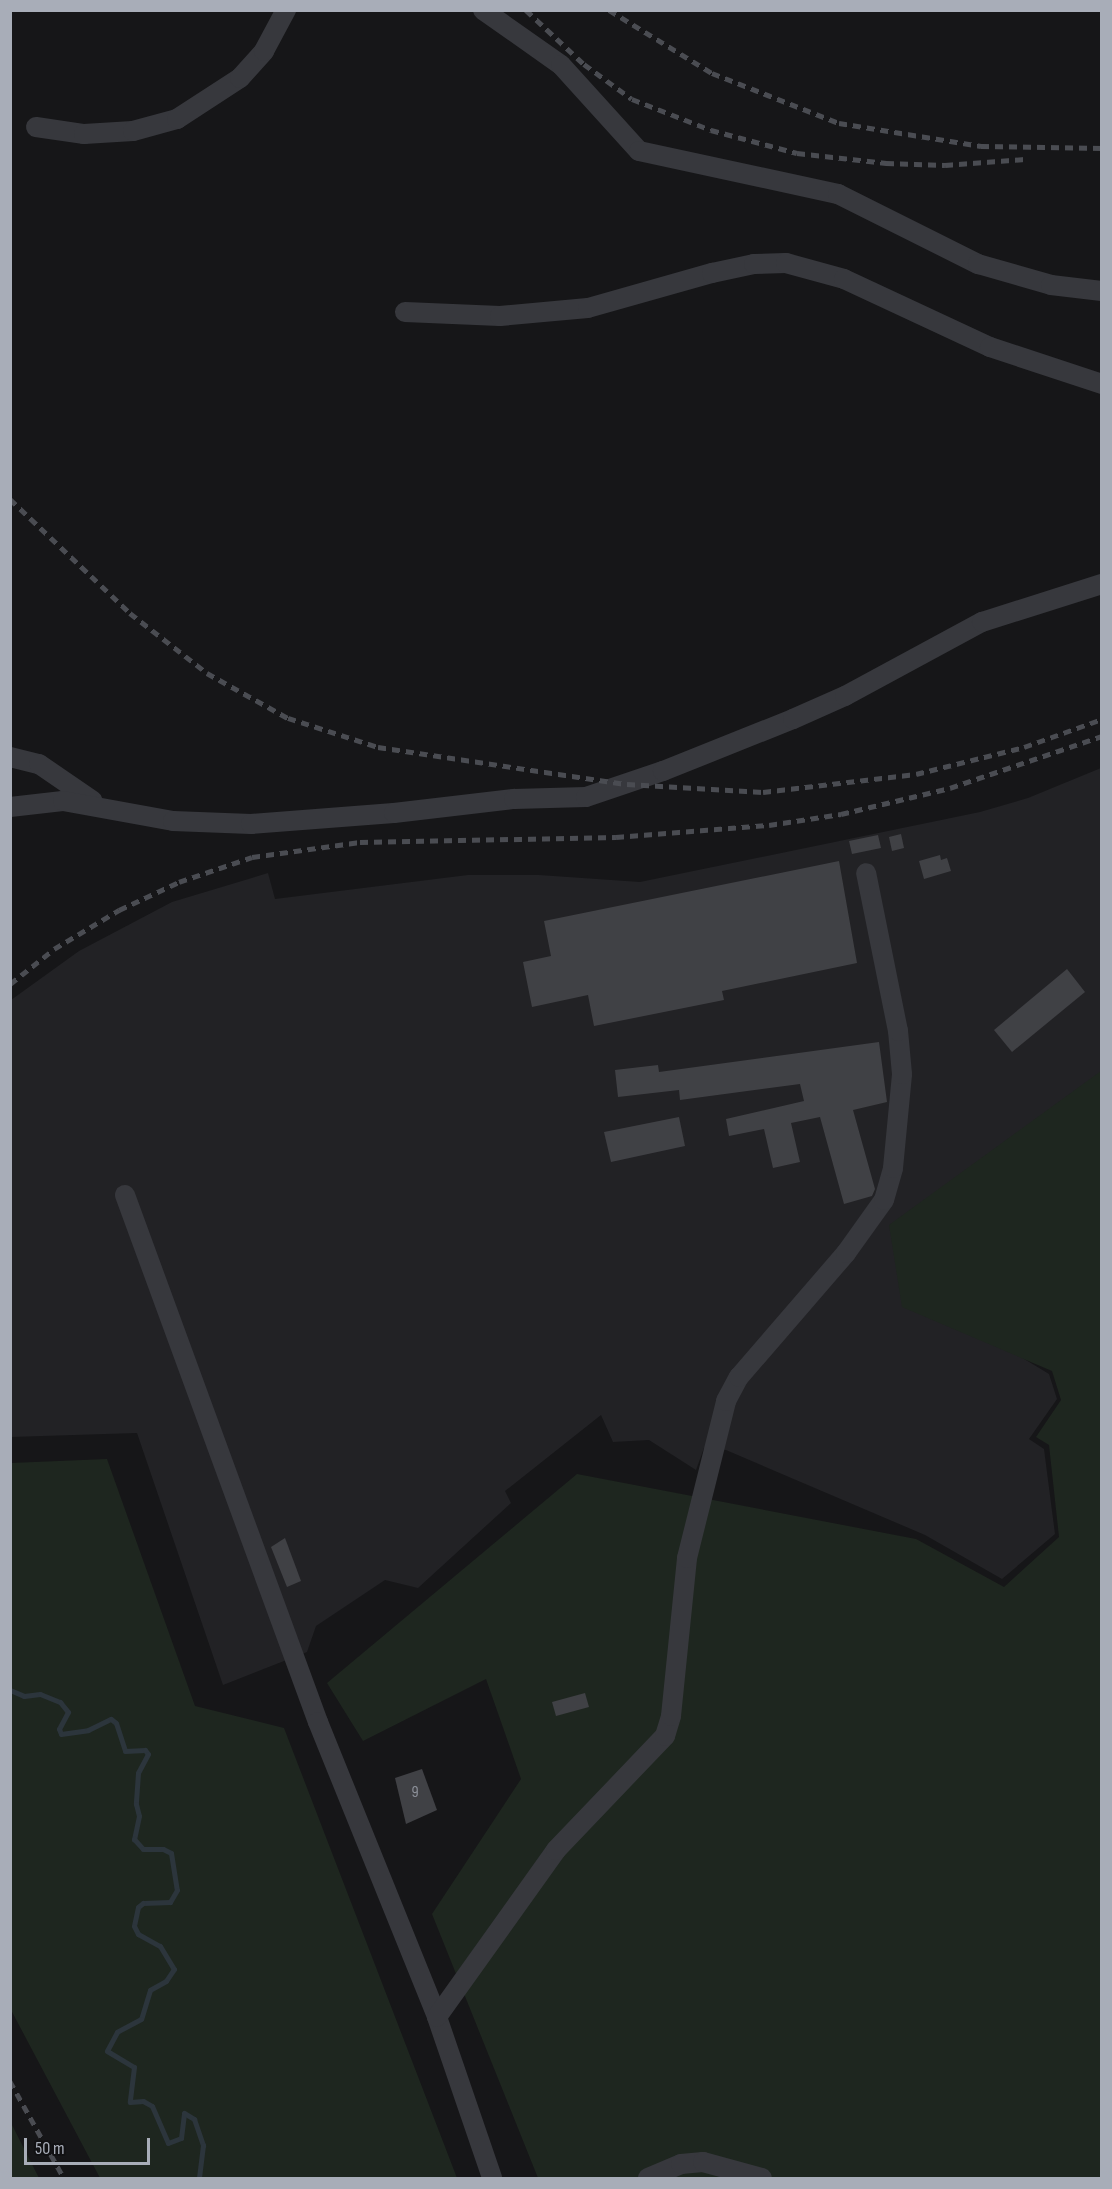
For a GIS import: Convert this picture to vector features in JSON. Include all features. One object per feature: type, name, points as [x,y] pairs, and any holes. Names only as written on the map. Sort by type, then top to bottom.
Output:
[{"type":"lane","points":[[36,127],[104,133],[133,131],[177,119],[240,78],[264,51],[286,10]]},
{"type":"lane","points":[[483,10],[561,65],[639,151],[838,195],[978,264],[1051,285],[1101,291]]},
{"type":"lane","points":[[405,312],[500,316],[588,308],[712,273],[754,264],[786,263],[844,279],[990,347],[1101,384]]},
{"type":"lane","points":[[10,807],[63,801],[173,821],[251,824],[514,799],[586,797],[663,771],[793,719],[845,696],[982,622],[1101,584]]},
{"type":"lane","points":[[10,757],[39,764],[70,788],[112,809]]},
{"type":"lane","points":[[438,2017],[556,1850],[665,1736],[671,1716],[687,1558],[726,1401],[739,1377],[846,1253],[884,1200],[893,1168],[902,1074],[898,1031],[866,873]]},
{"type":"lane","points":[[125,1195],[318,1722],[438,2017],[492,2178]]},
{"type":"lane","points":[[648,2178],[681,2164],[703,2163],[762,2178]]},
{"type":"shaded area","points":[[1101,768],[1101,1290],[1016,1354],[1049,1374],[1057,1399],[1029,1439],[1044,1449],[1055,1534],[1002,1579],[925,1535],[726,1450],[704,1448],[696,1470],[649,1440],[613,1442],[601,1415],[505,1491],[511,1503],[418,1588],[385,1580],[316,1626],[307,1652],[223,1685],[137,1433],[11,1437],[11,1000],[79,951],[172,902],[268,873],[275,899],[468,875],[539,875],[640,882],[980,812],[1028,798]]},
{"type":"shaded area","points":[[1101,1071],[1101,2178],[538,2178],[432,1914],[521,1779],[486,1679],[363,1741],[327,1683],[577,1474],[916,1539],[1004,1587],[1059,1537],[1049,1445],[1036,1437],[1061,1400],[1052,1371],[902,1307],[889,1225]]},
{"type":"shaded area","points":[[107,1459],[195,1706],[284,1728],[457,2178],[100,2178],[11,2010],[11,1463]]},
{"type":"shaded area","points":[[11,2123],[39,2178],[11,2178]]},
{"type":"building","points":[[901,834],[904,848],[892,851],[889,837]]},
{"type":"building","points":[[878,835],[881,848],[852,854],[849,841]]},
{"type":"building","points":[[940,855],[941,860],[947,858],[951,871],[924,879],[919,861]]},
{"type":"building","points":[[839,861],[857,963],[722,991],[724,1000],[594,1026],[588,995],[532,1007],[523,962],[551,956],[544,921]]},
{"type":"building","points":[[1067,969],[1085,992],[1012,1052],[994,1030]]},
{"type":"building","points":[[879,1042],[887,1102],[853,1110],[875,1189],[872,1196],[844,1204],[820,1117],[791,1123],[800,1162],[773,1168],[764,1129],[729,1136],[726,1119],[804,1101],[800,1084],[680,1100],[679,1090],[618,1097],[615,1070],[658,1065],[659,1072]]},
{"type":"building","points":[[679,1117],[685,1146],[611,1162],[604,1132]]},
{"type":"building","points":[[285,1538],[301,1581],[287,1587],[271,1547]]},
{"type":"building","points":[[585,1693],[589,1707],[556,1716],[552,1702]]},
{"type":"building","points":[[422,1769],[437,1810],[406,1824],[395,1778]]},
{"type":"waterway","points":[[10,1690],[24,1696],[40,1694],[60,1702],[68,1712],[59,1729],[61,1734],[88,1730],[111,1719],[116,1723],[125,1751],[145,1750],[148,1754],[138,1773],[136,1804],[139,1816],[134,1839],[143,1849],[163,1849],[171,1853],[177,1890],[170,1902],[143,1903],[138,1907],[134,1926],[138,1934],[160,1946],[174,1969],[166,1981],[150,1990],[141,2019],[117,2032],[107,2051],[134,2067],[130,2102],[143,2101],[152,2106],[168,2143],[181,2138],[184,2113],[194,2119],[203,2145],[199,2178]]},
{"type":"railway","points":[[526,10],[584,64],[632,99],[711,130],[797,153],[886,163],[945,165],[1025,159]]},
{"type":"railway","points":[[609,10],[712,73],[839,123],[981,146],[1102,148]]},
{"type":"railway","points":[[10,499],[130,613],[207,673],[288,718],[378,747],[627,784],[763,792],[916,774],[1024,747],[1102,719]]},
{"type":"railway","points":[[10,984],[54,949],[119,910],[179,882],[252,857],[360,842],[616,837],[769,825],[841,814],[950,788],[1102,736]]},
{"type":"railway","points":[[10,2081],[64,2178]]}]
